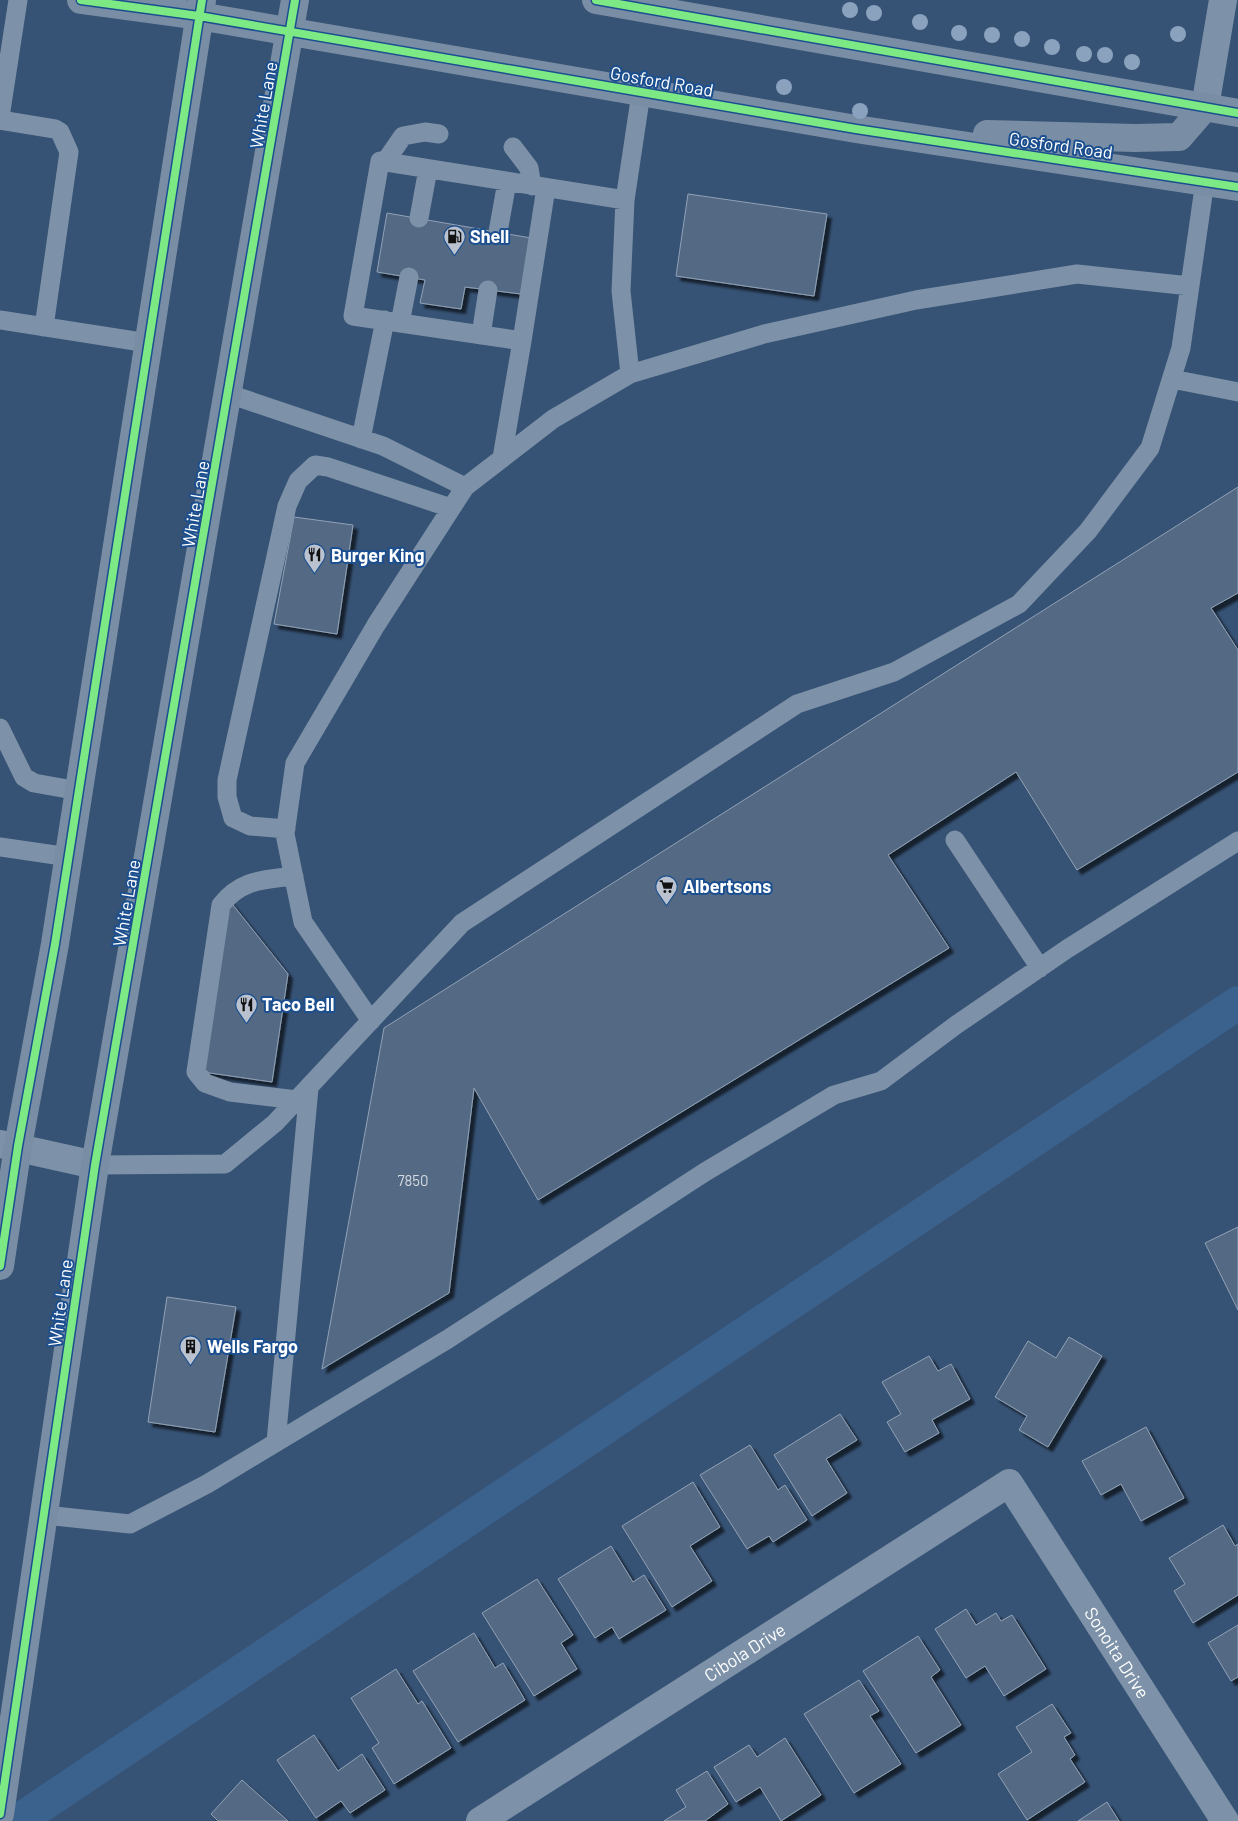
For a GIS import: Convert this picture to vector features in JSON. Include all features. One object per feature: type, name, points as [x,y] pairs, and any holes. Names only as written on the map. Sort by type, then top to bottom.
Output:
[{"type":"main road","name":"Gosford Road","points":[[81,0],[200,8],[291,33],[856,129],[1238,187]]},
{"type":"main road","name":"White Lane","points":[[0,1814],[95,1165],[296,0]]},
{"type":"main road","points":[[596,0],[1238,113]]},
{"type":"main road","points":[[0,1266],[9,1145],[69,857],[200,8]]},
{"type":"main road","points":[[856,129],[1135,138],[1179,137],[1205,107]]},
{"type":"main road","points":[[1205,181],[1238,165]]},
{"type":"street","points":[[1205,107],[1223,0]]},
{"type":"street","points":[[9,1145],[95,1165]]},
{"type":"street","name":"Sonoita Drive","points":[[1009,1483],[1228,1812]]},
{"type":"street","name":"Cibola Drive","points":[[480,1821],[1009,1483]]},
{"type":"lane","points":[[18,0],[0,119],[55,129],[60,132],[70,152],[44,327]]},
{"type":"lane","points":[[630,374],[620,291],[625,200],[641,93]]},
{"type":"lane","points":[[385,162],[403,136],[425,132],[440,134]]},
{"type":"lane","points":[[502,458],[522,341],[539,187],[529,168],[513,147]]},
{"type":"lane","points":[[522,341],[353,316],[380,161],[625,200]]},
{"type":"lane","points":[[419,218],[428,169]]},
{"type":"lane","points":[[95,1165],[225,1164],[275,1123],[462,923],[797,704],[894,672],[1019,604],[1088,531],[1150,448],[1181,348],[1205,181]]},
{"type":"lane","points":[[498,232],[507,182]]},
{"type":"lane","points":[[371,1021],[303,922],[286,829],[295,763],[376,625],[464,487],[553,418],[630,374],[764,334],[916,300],[1077,274],[1190,286]]},
{"type":"lane","points":[[361,439],[392,321],[409,277]]},
{"type":"lane","points":[[481,334],[488,290]]},
{"type":"lane","points":[[0,320],[148,343]]},
{"type":"lane","points":[[1172,379],[1238,392]]},
{"type":"lane","points":[[229,394],[383,446],[464,487]]},
{"type":"lane","points":[[286,829],[250,826],[233,818],[227,797],[227,780],[287,506],[298,481],[315,465],[328,467],[451,508]]},
{"type":"lane","points":[[0,728],[24,777],[34,783],[79,791]]},
{"type":"lane","points":[[955,840],[1040,968]]},
{"type":"lane","points":[[45,1515],[130,1524],[207,1484],[448,1339],[705,1172],[834,1095],[881,1081],[1040,968],[1238,841]]},
{"type":"lane","points":[[0,847],[69,857]]},
{"type":"lane","points":[[294,876],[253,882],[231,892],[221,905],[196,1072],[205,1083],[230,1092],[303,1094]]},
{"type":"lane","points":[[276,1442],[303,1094]]},
{"type":"building","points":[[688,194],[827,214],[814,296],[676,276]]},
{"type":"building","name":"Shell","points":[[387,213],[531,238],[521,294],[465,287],[461,309],[420,303],[425,280],[377,272]]},
{"type":"building","points":[[1238,487],[1238,593],[1211,608],[1238,650],[1238,772],[1077,870],[1016,772],[888,855],[949,948],[538,1200],[474,1088],[449,1293],[322,1369],[384,1028]]},
{"type":"building","name":"Burger King","points":[[294,517],[353,525],[337,634],[274,624]]},
{"type":"building","name":"Taco Bell","points":[[229,900],[288,974],[272,1082],[203,1072]]},
{"type":"building","points":[[1238,1227],[1238,1310],[1205,1243]]},
{"type":"building","name":"Wells Fargo","points":[[167,1297],[236,1307],[215,1432],[148,1422]]},
{"type":"building","points":[[1069,1337],[1102,1356],[1048,1447],[1019,1430],[1027,1416],[995,1397],[1028,1341],[1056,1358]]},
{"type":"building","points":[[929,1356],[938,1371],[951,1364],[970,1399],[932,1420],[939,1433],[905,1452],[887,1422],[901,1414],[882,1382]]},
{"type":"building","points":[[840,1414],[857,1440],[826,1459],[847,1493],[812,1516],[774,1455]]},
{"type":"building","points":[[1146,1427],[1184,1498],[1141,1521],[1121,1484],[1101,1495],[1082,1461]]},
{"type":"building","points":[[750,1445],[778,1490],[785,1485],[807,1520],[773,1542],[769,1536],[747,1549],[700,1475]]},
{"type":"building","points":[[693,1482],[720,1527],[690,1546],[712,1581],[672,1607],[622,1526]]},
{"type":"building","points":[[1223,1525],[1235,1546],[1238,1544],[1238,1595],[1193,1623],[1174,1591],[1185,1584],[1169,1558]]},
{"type":"building","points":[[611,1546],[633,1582],[644,1575],[666,1610],[619,1639],[612,1627],[595,1638],[558,1579]]},
{"type":"building","points":[[537,1579],[573,1635],[561,1643],[577,1669],[534,1696],[482,1613]]},
{"type":"building","points":[[966,1609],[976,1625],[996,1613],[1001,1621],[1012,1615],[1046,1669],[1004,1696],[985,1666],[966,1678],[935,1629]]},
{"type":"building","points":[[1238,1625],[1238,1677],[1231,1681],[1208,1643]]},
{"type":"building","points":[[474,1633],[495,1668],[503,1663],[525,1700],[458,1742],[413,1671]]},
{"type":"building","points":[[918,1636],[940,1670],[931,1677],[961,1725],[916,1753],[863,1671]]},
{"type":"building","points":[[396,1669],[418,1704],[422,1701],[451,1748],[394,1784],[372,1748],[379,1743],[351,1698]]},
{"type":"building","points":[[859,1680],[879,1711],[870,1716],[901,1764],[854,1793],[804,1714]]},
{"type":"building","points":[[1052,1704],[1071,1733],[1064,1737],[1075,1755],[1070,1759],[1085,1782],[1027,1820],[998,1774],[1032,1752],[1016,1727]]},
{"type":"building","points":[[314,1735],[338,1771],[362,1754],[385,1790],[350,1813],[341,1801],[316,1818],[277,1760]]},
{"type":"building","points":[[785,1738],[821,1795],[781,1821],[760,1787],[736,1802],[714,1767],[749,1745],[757,1757]]},
{"type":"building","points":[[707,1771],[728,1804],[705,1821],[664,1821],[686,1807],[676,1790]]},
{"type":"building","points":[[242,1780],[288,1821],[218,1821],[211,1814]]},
{"type":"building","points":[[1107,1802],[1119,1821],[1078,1821]]},
{"type":"waterway","points":[[18,1821],[1238,1003]]},
{"type":"cycle path","points":[[81,0],[199,16],[856,129],[1238,187]]},
{"type":"cycle path","points":[[0,1266],[18,1146],[55,944],[202,0]]},
{"type":"cycle path","points":[[0,1814],[95,1165],[295,0]]},
{"type":"cycle path","points":[[596,0],[1238,113]]},
{"type":"place","name":"Shell","points":[[454,255]]},
{"type":"place","name":"Burger King","points":[[315,574]]},
{"type":"place","name":"Albertsons","points":[[667,905]]},
{"type":"place","name":"Taco Bell","points":[[246,1023]]},
{"type":"place","name":"Wells Fargo","points":[[191,1365]]}]
